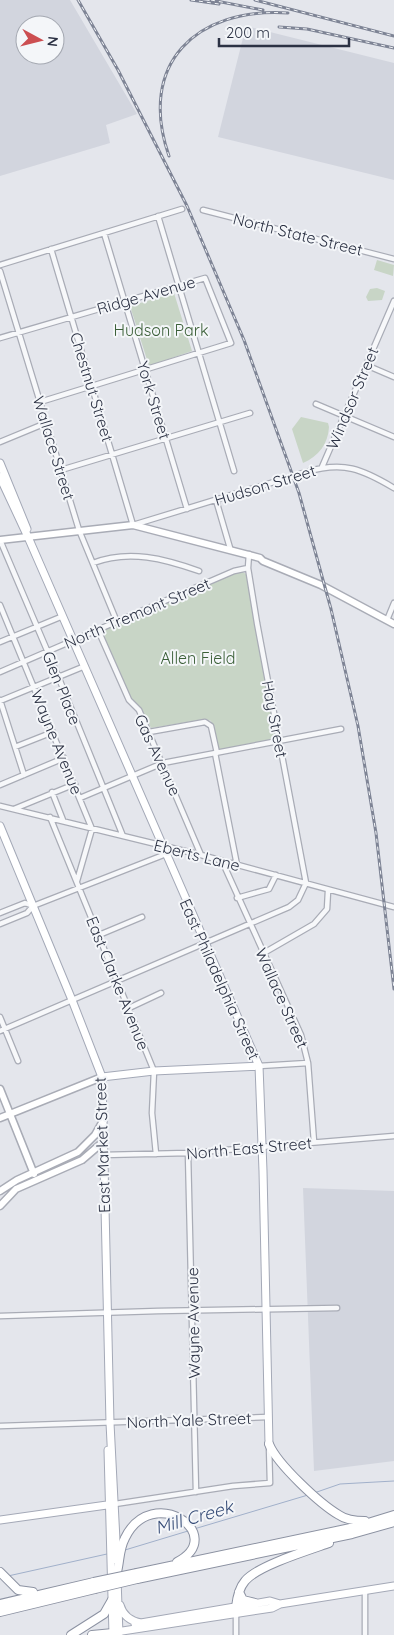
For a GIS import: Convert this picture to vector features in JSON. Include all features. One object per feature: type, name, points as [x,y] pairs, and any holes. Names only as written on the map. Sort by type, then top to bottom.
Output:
[{"type":"highway","points":[[269,1444],[279,1462],[329,1508],[351,1520],[379,1520]]},
{"type":"highway","points":[[117,1572],[119,1560],[116,1547],[131,1528],[146,1517],[165,1513],[178,1516],[186,1521],[191,1527],[194,1536],[190,1554],[171,1566]]},
{"type":"highway","points":[[137,1576],[171,1566],[379,1520],[394,1515]]},
{"type":"highway","points":[[236,1610],[239,1592],[246,1580],[256,1573],[279,1561],[352,1534],[394,1522]]},
{"type":"highway","points":[[0,1612],[94,1585],[352,1534]]},
{"type":"highway","points":[[0,1572],[13,1587],[28,1593],[94,1585]]},
{"type":"highway","points":[[0,1604],[60,1589]]},
{"type":"highway","points":[[239,1592],[243,1600],[255,1603]]},
{"type":"highway","points":[[70,1635],[104,1614],[115,1599]]},
{"type":"highway","points":[[92,1635],[116,1632]]},
{"type":"main road","name":"East Philadelphia Street","points":[[0,463],[24,521],[28,537]]},
{"type":"main road","name":"East Philadelphia Street","points":[[0,477],[74,640],[258,1066],[262,1146],[269,1444]]},
{"type":"main road","points":[[0,540],[134,525],[248,554],[326,588],[394,624]]},
{"type":"main road","name":"East Market Street","points":[[0,826],[90,1043],[102,1077],[102,1142],[110,1423],[108,1454],[116,1547],[116,1632]]},
{"type":"main road","points":[[90,1043],[105,1072],[110,1076]]},
{"type":"main road","points":[[0,1118],[102,1077],[258,1066]]},
{"type":"main road","points":[[0,1089],[36,1180]]},
{"type":"main road","points":[[0,1191],[33,1172],[78,1152],[95,1136],[103,1121]]},
{"type":"main road","points":[[0,1206],[16,1189],[82,1160],[102,1142]]},
{"type":"main road","points":[[0,1520],[112,1505]]},
{"type":"main road","name":"East Market Street","points":[[115,1599],[110,1564],[116,1547]]},
{"type":"main road","points":[[116,1632],[144,1623],[236,1610],[272,1608],[280,1604],[394,1586]]},
{"type":"main road","points":[[115,1599],[126,1616],[133,1621],[144,1623]]},
{"type":"main road","points":[[116,1632],[236,1610],[255,1603],[270,1601],[280,1604]]},
{"type":"street","points":[[0,265],[182,209]]},
{"type":"street","name":"North State Street","points":[[203,210],[394,259]]},
{"type":"street","points":[[158,216],[234,471]]},
{"type":"street","name":"York Street","points":[[104,233],[187,509]]},
{"type":"street","name":"Chestnut Street","points":[[51,249],[134,525]]},
{"type":"street","name":"Wallace Street","points":[[0,271],[79,530],[117,622]]},
{"type":"street","name":"Ridge Avenue","points":[[0,338],[205,278],[231,342],[199,353]]},
{"type":"street","name":"Windsor Street","points":[[322,467],[394,301]]},
{"type":"street","points":[[388,314],[394,316]]},
{"type":"street","points":[[40,402],[199,353]]},
{"type":"street","points":[[366,365],[394,377]]},
{"type":"street","points":[[316,404],[394,437]]},
{"type":"street","points":[[61,470],[250,413]]},
{"type":"street","points":[[0,442],[46,423]]},
{"type":"street","name":"Hudson Street","points":[[134,525],[322,467],[356,468],[394,488]]},
{"type":"street","points":[[216,500],[230,548]]},
{"type":"street","name":"Glen Place","points":[[0,540],[48,651],[123,836]]},
{"type":"street","name":"Hay Street","points":[[248,554],[248,568],[306,883]]},
{"type":"street","points":[[93,563],[113,556],[146,556],[199,572]]},
{"type":"street","name":"North Tremont Street","points":[[0,672],[234,571],[248,568]]},
{"type":"street","points":[[387,620],[394,603]]},
{"type":"street","name":"Wayne Avenue","points":[[0,605],[92,829]]},
{"type":"street","points":[[0,642],[63,616]]},
{"type":"street","name":"Gas Avenue","points":[[98,630],[129,700],[139,710],[201,855]]},
{"type":"street","points":[[24,775],[0,701],[84,666]]},
{"type":"street","points":[[149,732],[205,722],[211,726],[237,865]]},
{"type":"street","points":[[80,798],[163,763],[341,729]]},
{"type":"street","points":[[15,747],[53,732]]},
{"type":"street","points":[[0,785],[64,758]]},
{"type":"street","points":[[14,809],[75,784]]},
{"type":"street","points":[[52,792],[63,820]]},
{"type":"street","name":"Eberts Lane","points":[[0,806],[201,855],[306,883],[328,891],[394,907]]},
{"type":"street","name":"East Clarke Avenue","points":[[50,817],[154,1072],[152,1114],[156,1154]]},
{"type":"street","points":[[76,881],[92,829]]},
{"type":"street","points":[[0,924],[27,913],[33,906],[166,854]]},
{"type":"street","name":"Wallace Street","points":[[222,861],[262,954],[301,1035],[308,1063],[314,1142]]},
{"type":"street","points":[[238,898],[269,889],[276,875]]},
{"type":"street","points":[[2,1030],[289,907],[298,900],[306,883]]},
{"type":"street","points":[[262,954],[314,924],[327,909],[328,891]]},
{"type":"street","points":[[0,913],[24,903],[33,906]]},
{"type":"street","points":[[99,935],[142,917]]},
{"type":"street","points":[[129,1008],[161,993]]},
{"type":"street","points":[[0,1017],[2,1030],[18,1061]]},
{"type":"street","points":[[258,1066],[308,1063]]},
{"type":"street","name":"North East Street","points":[[103,1154],[188,1153],[394,1136]]},
{"type":"street","name":"Wayne Avenue","points":[[188,1153],[194,1310],[196,1492]]},
{"type":"street","points":[[0,1316],[336,1308]]},
{"type":"street","name":"North Yale Street","points":[[0,1426],[268,1417]]},
{"type":"street","name":"East Philadelphia Street","points":[[196,1492],[270,1483],[269,1444]]},
{"type":"street","points":[[112,1505],[196,1492]]},
{"type":"street","points":[[365,1590],[365,1635]]},
{"type":"street","points":[[236,1610],[236,1635]]},
{"type":"shaded area","points":[[0,0],[70,0],[137,114],[106,125],[110,143],[0,176]]},
{"type":"shaded area","points":[[246,26],[394,63],[394,180],[218,137]]},
{"type":"shaded area","points":[[303,1188],[394,1191],[394,1461],[314,1471]]},
{"type":"green space","points":[[377,260],[394,265],[393,276],[374,270]]},
{"type":"green space","points":[[377,288],[385,291],[382,300],[368,301],[366,297],[370,289]]},
{"type":"green space","name":"Hudson Park","points":[[174,293],[192,351],[149,366],[130,306]]},
{"type":"green space","points":[[301,417],[328,423],[329,427],[327,439],[322,449],[314,457],[303,463],[292,429]]},
{"type":"green space","name":"Allen Field","points":[[241,571],[246,574],[277,738],[218,750],[211,721],[206,719],[151,728],[142,710],[131,699],[102,631]]},
{"type":"waterway","name":"Mill Creek","points":[[314,1493],[340,1484],[394,1481]]},
{"type":"waterway","name":"Mill Creek","points":[[194,1529],[308,1495]]},
{"type":"waterway","name":"Mill Creek","points":[[125,1550],[188,1531]]},
{"type":"waterway","name":"Mill Creek","points":[[8,1576],[107,1554]]},
{"type":"railway","points":[[78,0],[118,70],[187,206],[244,340],[299,493],[331,609],[358,726],[376,833],[394,989]]},
{"type":"railway","points":[[191,0],[219,4]]},
{"type":"railway","points":[[211,0],[263,10]]},
{"type":"railway","points":[[255,0],[394,36]]},
{"type":"railway","points":[[169,156],[161,123],[161,94],[168,69],[182,48],[201,31],[226,20],[255,14],[288,13]]},
{"type":"railway","points":[[279,27],[307,29],[394,48]]}]
